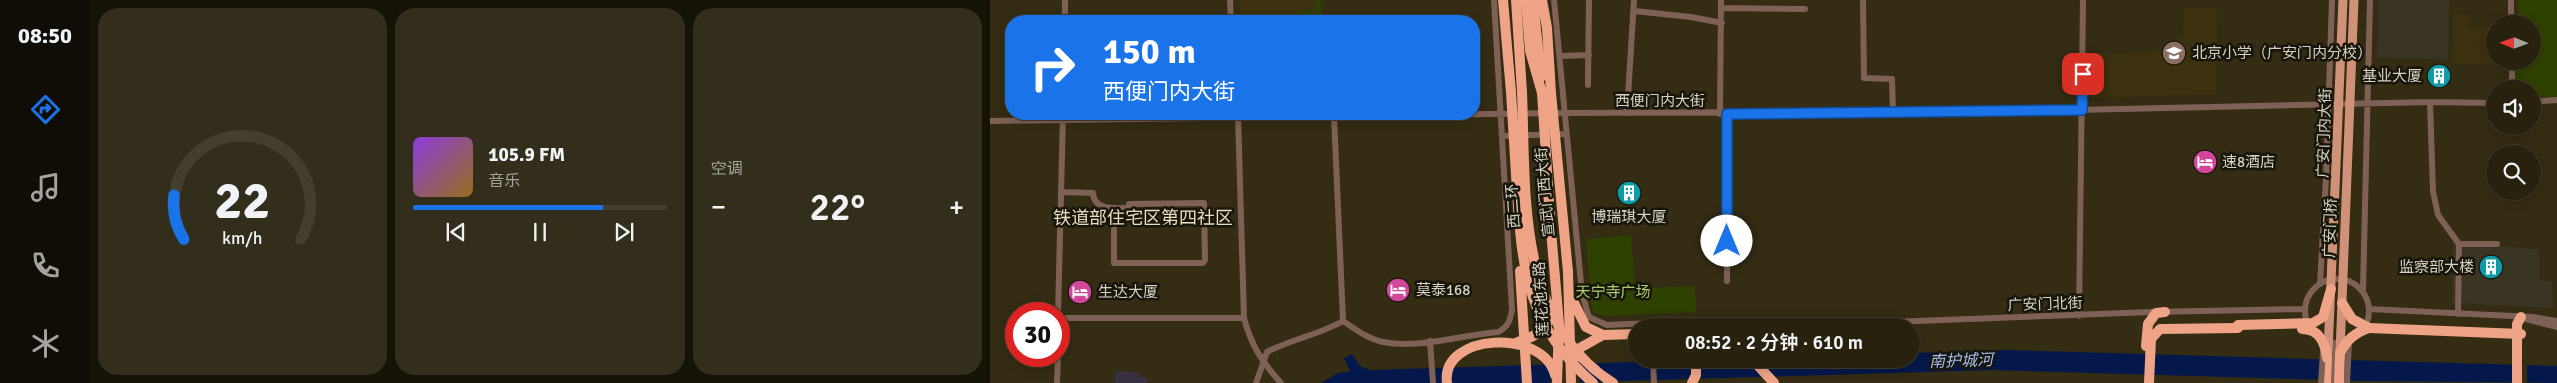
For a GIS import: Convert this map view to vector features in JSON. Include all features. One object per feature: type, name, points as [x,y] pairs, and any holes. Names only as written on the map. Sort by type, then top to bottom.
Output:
[{"type":"highway","name":"西二环","points":[[1503,0],[1520,245],[1529,290],[1544,324],[1573,364],[1593,383]]},
{"type":"highway","name":"西二环","points":[[1516,0],[1527,212],[1536,272],[1557,322],[1586,360],[1613,383]]},
{"type":"highway","points":[[1526,0],[1530,51],[1542,93]]},
{"type":"highway","points":[[1533,0],[1542,93]]},
{"type":"highway","name":"宣武门西大街","points":[[1542,0],[1547,28],[1568,272],[1571,382]]},
{"type":"highway","name":"莲花池东路","points":[[1542,93],[1559,324],[1556,383]]},
{"type":"highway","points":[[1447,383],[1450,364],[1460,353],[1474,346],[1529,342],[1548,326],[1552,306],[1550,219]]},
{"type":"highway","points":[[1520,245],[1520,277],[1527,383]]},
{"type":"highway","points":[[1568,272],[1574,306],[1586,327],[1603,335],[1628,334]]},
{"type":"highway","points":[[2148,338],[2160,329],[2167,328],[2314,324],[2323,317],[2331,289]]},
{"type":"highway","points":[[2342,303],[2352,318],[2369,328]]},
{"type":"highway","points":[[2144,383],[2148,338],[2152,318],[2156,313],[2165,312]]},
{"type":"highway","points":[[2517,383],[2521,318]]},
{"type":"highway","points":[[2238,326],[2312,330],[2320,336],[2327,358],[2326,383]]},
{"type":"highway","points":[[2338,348],[2357,332],[2369,328],[2519,334]]},
{"type":"highway","points":[[2504,333],[2512,337],[2519,349],[2522,383]]},
{"type":"highway","points":[[1571,382],[1578,349],[1603,335]]},
{"type":"highway","points":[[2148,338],[2149,383]]},
{"type":"highway","points":[[1529,342],[1549,360],[1556,383]]},
{"type":"highway","name":"广安门桥","points":[[2338,348],[2339,383]]},
{"type":"highway","points":[[1692,383],[1696,375],[1696,368]]},
{"type":"highway","points":[[1760,368],[1774,383]]},
{"type":"main road","name":"广安门内大街","points":[[2327,358],[2343,0]]},
{"type":"main road","name":"广安门内大街","points":[[2347,177],[2354,0]]},
{"type":"main road","name":"广安门桥","points":[[2338,348],[2342,303],[2347,177]]},
{"type":"street","points":[[1065,0],[1065,15]]},
{"type":"street","points":[[1230,0],[1231,15]]},
{"type":"street","points":[[1494,0],[1501,114]]},
{"type":"street","name":"宣武门西大街","points":[[1554,0],[1582,294],[1589,317],[1595,322],[1607,325],[1628,325]]},
{"type":"street","points":[[1588,85],[1589,0]]},
{"type":"street","points":[[1627,113],[1634,0]]},
{"type":"street","points":[[1721,0],[1727,280]]},
{"type":"street","points":[[1863,0],[1864,78],[1892,79],[1893,112]]},
{"type":"street","points":[[2079,316],[2083,0]]},
{"type":"street","name":"广安门内大街","points":[[2320,284],[2326,178],[2332,0]]},
{"type":"street","points":[[2320,284],[2307,299],[2305,309],[2307,324],[2315,335],[2338,348],[2360,334],[2366,324],[2369,309],[2363,290],[2370,0]]},
{"type":"street","points":[[2511,0],[2511,15]]},
{"type":"street","points":[[1721,8],[1805,9]]},
{"type":"street","points":[[1634,12],[1691,17],[1722,23]]},
{"type":"street","points":[[1560,56],[1589,55]]},
{"type":"street","points":[[2541,101],[2557,100]]},
{"type":"street","points":[[2430,102],[2433,192],[2438,215],[2459,244],[2458,314]]},
{"type":"street","name":"西便门内大街","points":[[1480,114],[2082,110],[2430,102],[2486,103]]},
{"type":"street","name":"莲花池东路","points":[[1343,321],[1362,334],[1382,342],[1430,341],[1498,332],[1505,328],[1510,320],[1501,114]]},
{"type":"street","name":"西便门内大街","points":[[990,121],[1027,120]]},
{"type":"street","points":[[1058,302],[1064,120]]},
{"type":"street","points":[[1238,120],[1244,318],[1252,344],[1262,362],[1281,383]]},
{"type":"street","points":[[1256,383],[1267,352],[1276,347],[1327,330],[1343,321],[1334,120]]},
{"type":"street","points":[[1502,136],[1566,134]]},
{"type":"street","points":[[1062,195],[1093,193],[1093,199],[1099,205],[1114,208],[1204,203],[1205,260],[1203,263],[1114,263],[1114,208]]},
{"type":"street","points":[[2459,244],[2497,244]]},
{"type":"street","name":"广安门桥","points":[[2320,284],[2340,279],[2363,290]]},
{"type":"street","name":"广安门北街","points":[[1920,321],[2165,312],[2305,309]]},
{"type":"street","points":[[2369,309],[2521,318],[2557,327]]},
{"type":"street","points":[[2521,318],[2533,316],[2557,321]]},
{"type":"street","points":[[1070,318],[1244,318]]},
{"type":"street","points":[[1430,341],[1433,383]]},
{"type":"street","points":[[2321,383],[2323,341]]},
{"type":"street","points":[[2347,383],[2349,341]]},
{"type":"street","name":"广安门桥","points":[[2333,383],[2338,348]]},
{"type":"street","points":[[1057,383],[1058,367]]},
{"type":"street","points":[[1653,368],[1654,383]]},
{"type":"shaded area","points":[[1240,0],[1323,0],[1323,15],[1240,15]]},
{"type":"shaded area","points":[[2379,0],[2449,0],[2448,59],[2377,58]]},
{"type":"shaded area","name":"北京小学（广安门内分校）","points":[[2184,8],[2217,8],[2216,94],[2088,98],[2087,54],[2177,51],[2177,37],[2183,37]]},
{"type":"shaded area","points":[[2453,14],[2469,15],[2469,28],[2486,28],[2486,64],[2453,64]]},
{"type":"shaded area","points":[[2497,242],[2499,245],[2539,250],[2540,281],[2552,281],[2553,308],[2452,303],[2453,243]]},
{"type":"shaded area","points":[[1115,371],[1139,372],[1139,377],[1147,377],[1147,383],[1115,383]]},
{"type":"green space","points":[[1315,0],[1320,0],[1321,15],[1298,15],[1306,10],[1315,13]]},
{"type":"green space","points":[[2518,0],[2557,0],[2557,97],[2541,98],[2541,80],[2516,80],[2515,70],[2541,70],[2541,15],[2519,15]]},
{"type":"green space","name":"天宁寺广场","points":[[1631,235],[1635,288],[1695,286],[1696,312],[1604,316],[1593,312],[1586,239]]},
{"type":"water","name":"南护城河","points":[[2006,350],[2557,366],[2557,383],[2362,381],[1991,370],[1557,383],[1321,383],[1338,373],[1350,371],[1344,358],[1352,354],[1360,366],[1370,370],[1628,362],[1628,368],[1920,368],[1920,353]]},
{"type":"pier","points":[[1579,361],[1580,383],[1550,383],[1552,362]]},
{"type":"pier","points":[[2512,362],[2527,363],[2527,383],[2512,383]]},
{"type":"place","name":"北京小学（广安门内分校）","points":[[2174,53]]},
{"type":"place","name":"基业大厦","points":[[2439,76]]},
{"type":"place","name":"速8酒店","points":[[2205,162]]},
{"type":"place","name":"博瑞琪大厦","points":[[1629,193]]},
{"type":"place","name":"监察部大楼","points":[[2491,267]]},
{"type":"place","name":"莫泰168","points":[[1398,290]]},
{"type":"place","name":"生达大厦","points":[[1080,292]]},
{"type":"district","name":"铁道部住宅区第四社区","points":[[1143,218]]},
{"type":"route","points":[[1727,241],[1727,114],[2082,110],[2083,74]]}]
